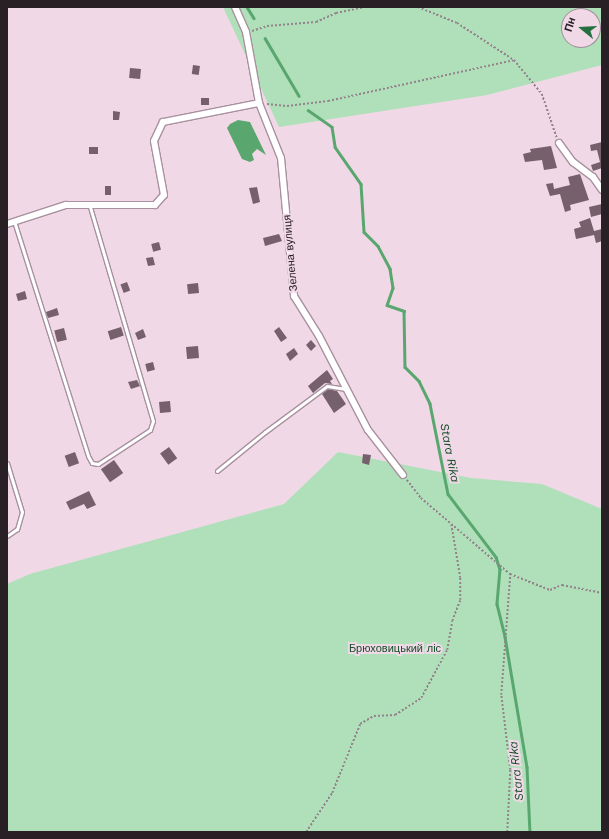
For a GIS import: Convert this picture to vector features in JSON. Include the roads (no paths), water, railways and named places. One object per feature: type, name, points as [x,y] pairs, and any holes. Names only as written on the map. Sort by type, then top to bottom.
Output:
[{"type":"street","name":"Зелена вулиця","points":[[235,7],[246,32],[259,103],[281,158],[294,296],[319,336],[368,430],[403,475]]},
{"type":"street","points":[[7,224],[66,205],[155,205],[164,195],[154,141],[163,122],[259,103]]},
{"type":"street","points":[[559,143],[573,162],[594,177],[602,190]]},
{"type":"lane","points":[[14,221],[88,456],[92,463],[98,464],[150,430],[153,421],[89,204]]},
{"type":"lane","points":[[217,471],[265,432],[327,386],[346,389]]},
{"type":"lane","points":[[7,463],[22,512],[17,529],[7,536]]},
{"type":"waterway","name":"Stara Rika","points":[[247,7],[254,18]]},
{"type":"waterway","name":"Stara Rika","points":[[265,38],[299,96]]},
{"type":"waterway","name":"Stara Rika","points":[[308,110],[332,127],[335,147],[361,184],[364,232],[378,246],[390,269],[393,288],[387,305],[404,311],[405,367],[419,381],[430,404],[448,494],[496,557],[500,569],[497,604],[505,637],[527,767],[530,832]]},
{"type":"park label","name":"Брюховицький ліс","points":[[395,649]]}]
